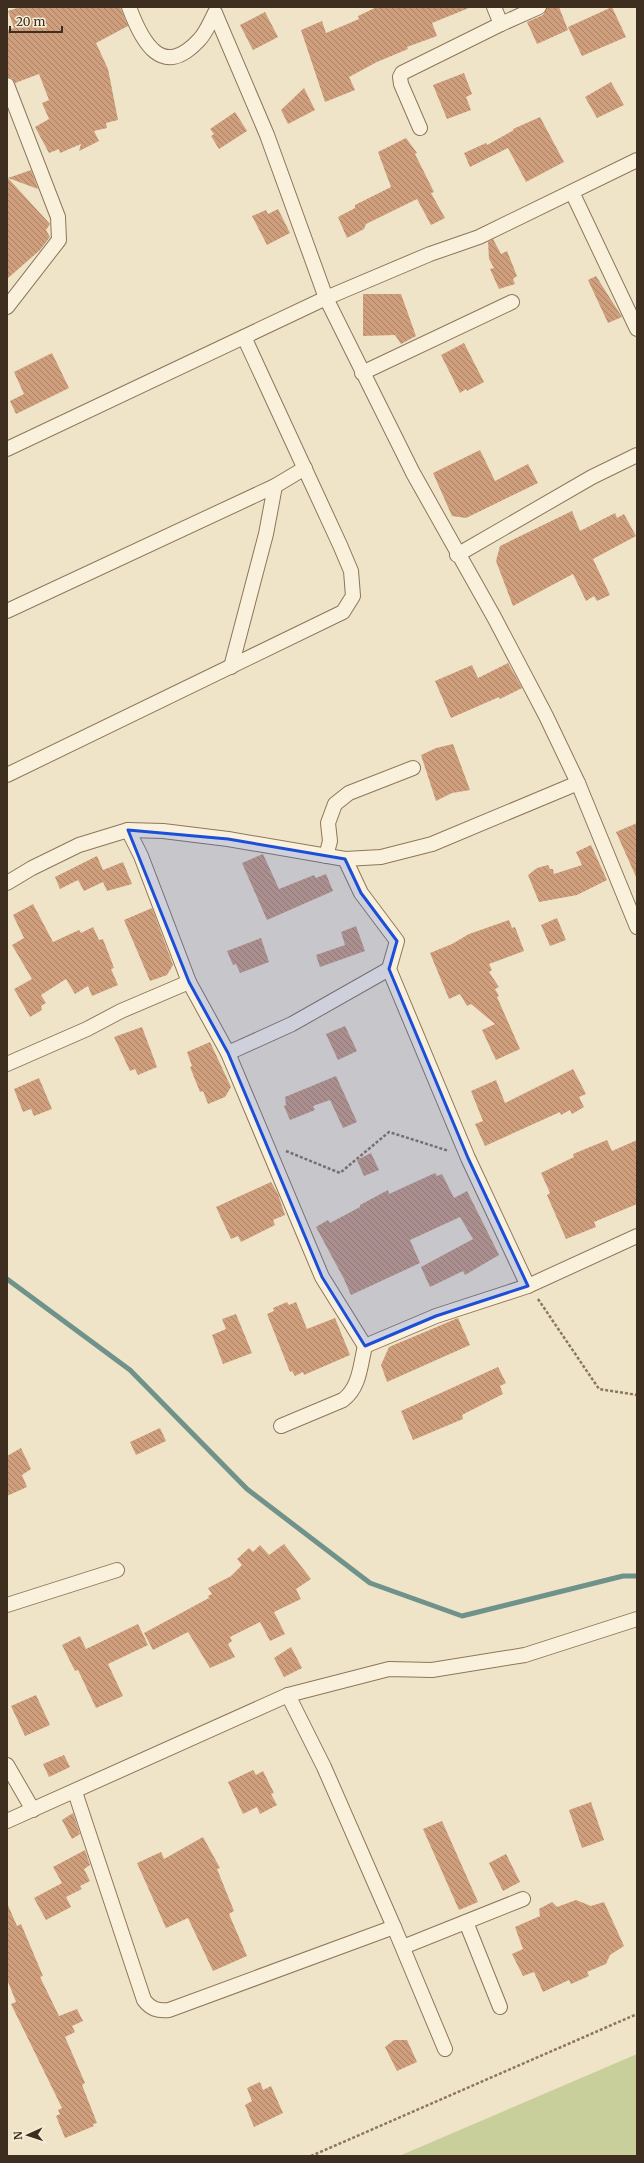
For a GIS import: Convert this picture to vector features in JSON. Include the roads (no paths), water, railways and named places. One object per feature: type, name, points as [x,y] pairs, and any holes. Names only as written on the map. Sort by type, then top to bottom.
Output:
[{"type":"street","points":[[129,7],[147,44],[157,55],[166,58],[173,58],[200,40],[215,13],[267,135],[326,298],[362,374],[457,555],[494,617],[578,783],[637,927]]},
{"type":"street","points":[[494,7],[501,24]]},
{"type":"street","points":[[420,128],[401,84],[402,73],[539,7]]},
{"type":"street","points":[[7,85],[58,217],[60,231],[59,240],[7,307]]},
{"type":"street","points":[[7,449],[326,298],[430,254],[479,237],[637,160]]},
{"type":"street","points":[[572,192],[637,329]]},
{"type":"street","points":[[362,374],[512,302]]},
{"type":"street","points":[[7,775],[342,612],[353,596],[351,571],[244,337]]},
{"type":"street","points":[[457,555],[592,477],[637,455]]},
{"type":"street","points":[[7,611],[274,486],[305,468]]},
{"type":"street","points":[[231,667],[266,534],[274,486]]},
{"type":"street","points":[[326,856],[330,841],[328,823],[335,804],[349,793],[413,768]]},
{"type":"street","points":[[7,883],[32,868],[80,845],[128,830],[163,831],[228,839],[345,859],[381,857],[432,844],[578,783]]},
{"type":"street","points":[[128,830],[141,856],[189,982],[228,1053],[267,1143],[293,1212],[322,1277],[365,1346],[356,1385],[352,1393],[343,1400],[281,1426]]},
{"type":"street","points":[[345,859],[361,893],[398,941],[389,969],[468,1158],[528,1286]]},
{"type":"street","points":[[228,1053],[292,1024],[389,969]]},
{"type":"street","points":[[7,1064],[86,1029],[121,1011],[189,982]]},
{"type":"street","points":[[365,1346],[436,1316],[528,1286],[637,1236]]},
{"type":"street","points":[[7,1605],[117,1570]]},
{"type":"street","points":[[7,1821],[75,1792],[288,1695],[389,1668],[432,1670],[525,1655],[637,1619]]},
{"type":"street","points":[[288,1695],[324,1767],[394,1927],[445,2049]]},
{"type":"street","points":[[7,1765],[33,1810]]},
{"type":"street","points":[[75,1792],[144,2000],[150,2007],[159,2011],[169,2010],[394,1927]]},
{"type":"street","points":[[402,1948],[523,1899]]},
{"type":"street","points":[[466,1922],[500,2007]]},
{"type":"waterway","points":[[7,1279],[130,1370],[247,1489],[370,1583],[462,1616],[623,1576],[637,1576]]}]
